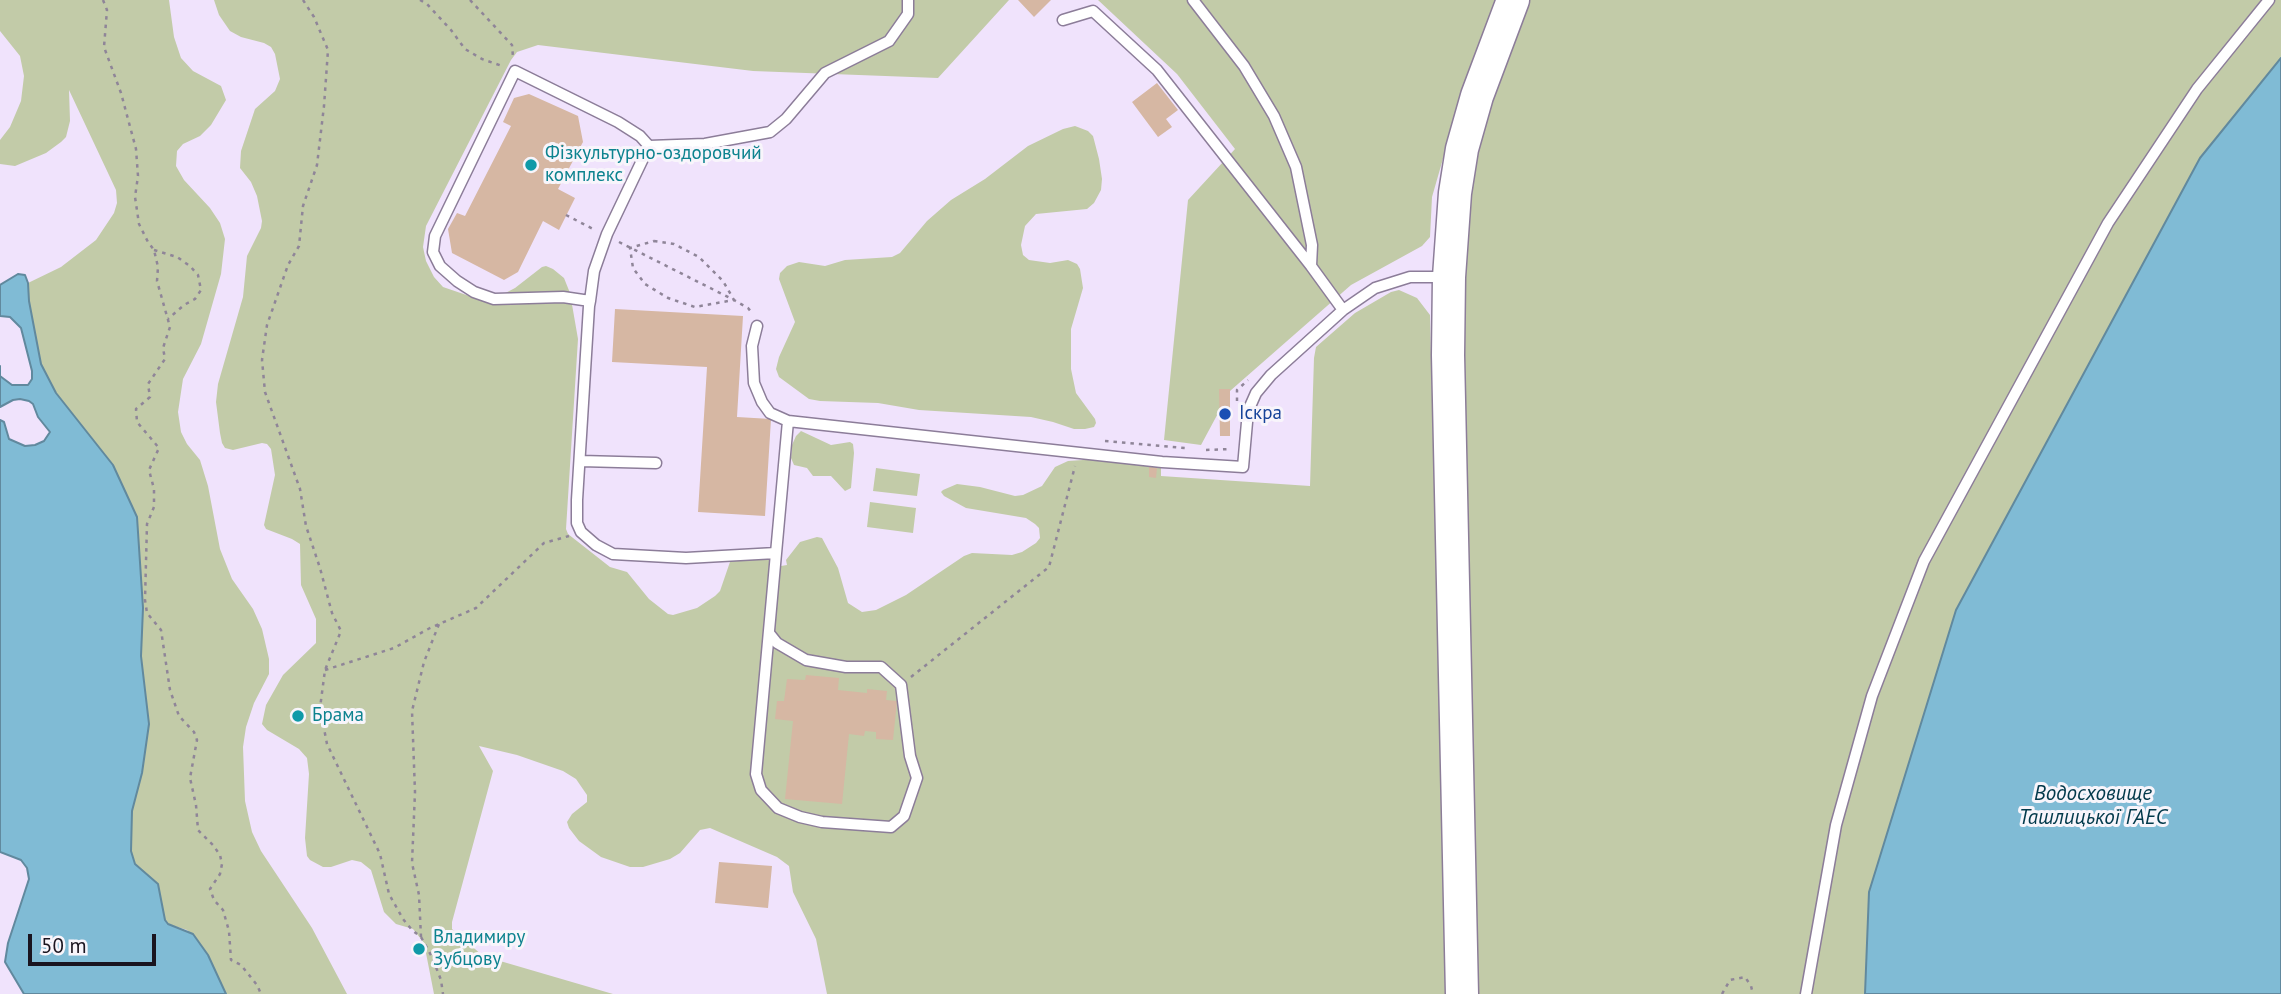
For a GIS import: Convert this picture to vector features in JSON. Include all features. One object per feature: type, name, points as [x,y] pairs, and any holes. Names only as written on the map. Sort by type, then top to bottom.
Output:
[{"type":"main road","points":[[1462,994],[1448,355],[1449,276],[1455,193],[1462,149],[1477,96],[1513,0]]},
{"type":"lane","points":[[649,146],[705,144],[770,132],[786,119],[825,73],[889,41],[908,14],[908,0]]},
{"type":"lane","points":[[1193,0],[1251,77],[1279,127],[1296,167],[1312,245],[1311,266]]},
{"type":"lane","points":[[1806,994],[1836,824],[1872,696],[1924,561],[2108,223],[2197,89],[2269,0]]},
{"type":"lane","points":[[1062,20],[1093,11],[1157,70],[1343,310]]},
{"type":"lane","points":[[590,301],[563,297],[494,299],[474,292],[440,265],[433,252],[435,236],[515,71],[618,122],[640,136],[649,146]]},
{"type":"lane","points":[[649,146],[607,236],[594,271],[577,523],[596,545],[613,554],[686,558],[776,553]]},
{"type":"lane","points":[[757,326],[752,346],[754,383],[770,413],[788,421],[1078,453],[1244,467],[1248,411],[1256,393],[1271,375],[1343,310],[1375,288],[1410,277],[1449,276]]},
{"type":"lane","points":[[769,633],[777,643],[806,660],[846,667],[881,667],[901,685],[910,756],[917,778],[904,816],[891,827],[822,822],[800,817],[778,808],[761,790],[757,774],[769,633],[776,553],[788,421]]},
{"type":"lane","points":[[581,461],[656,463]]},
{"type":"path","points":[[103,0],[107,10],[104,47],[125,106],[136,149],[138,176],[135,197],[139,224],[154,250],[158,267],[157,281],[170,327],[163,348],[165,359],[148,384],[150,397],[136,409],[137,422],[159,448],[149,470],[154,489],[154,507],[147,524],[147,613],[161,630],[170,690],[179,716],[194,732],[197,740],[190,778],[198,830],[220,855],[220,874],[210,888],[214,900],[223,910],[229,931],[231,960],[241,965],[261,994]]},
{"type":"path","points":[[303,0],[314,17],[328,50],[323,116],[317,165],[303,206],[299,246],[288,265],[267,325],[262,360],[265,392],[300,489],[306,526],[332,613],[341,631],[325,670],[320,708],[327,744],[377,846],[389,894],[412,930],[421,937],[432,957],[443,994]]},
{"type":"path","points":[[420,0],[451,30],[465,49],[482,59],[515,71],[512,45],[470,0]]},
{"type":"path","points":[[566,215],[748,308],[755,317],[757,326]]},
{"type":"path","points":[[630,247],[654,241],[674,244],[699,257],[723,281],[734,300]]},
{"type":"path","points":[[630,247],[633,268],[645,284],[668,298],[695,307],[734,300]]},
{"type":"path","points":[[154,250],[177,257],[190,265],[198,275],[201,290],[195,299],[168,319]]},
{"type":"path","points":[[1237,402],[1237,390],[1257,372]]},
{"type":"path","points":[[1105,441],[1189,449]]},
{"type":"path","points":[[1202,450],[1234,449]]},
{"type":"path","points":[[901,685],[1049,567],[1078,453]]},
{"type":"path","points":[[325,670],[394,648],[476,608],[544,543],[582,532]]},
{"type":"path","points":[[421,937],[419,895],[412,863],[415,792],[412,711],[424,662],[439,624]]},
{"type":"path","points":[[1722,994],[1730,980],[1745,977],[1753,994]]},
{"type":"green space","points":[[0,0],[169,0],[174,37],[181,58],[193,71],[221,86],[226,100],[211,125],[177,151],[176,166],[184,180],[210,208],[220,223],[225,239],[221,274],[201,344],[183,379],[178,412],[181,432],[200,460],[208,486],[220,549],[232,579],[253,609],[262,629],[269,659],[269,674],[254,703],[243,747],[245,801],[252,832],[261,851],[312,928],[347,994],[226,994],[208,955],[187,930],[168,924],[158,885],[135,864],[131,851],[132,811],[142,773],[149,724],[141,656],[143,608],[137,517],[113,465],[56,393],[41,364],[28,283],[61,267],[96,240],[114,213],[117,203],[116,190],[69,90],[70,121],[66,137],[46,153],[15,166],[0,164],[0,140],[10,127],[21,101],[24,76],[20,56],[0,31]]},
{"type":"green space","points":[[214,0],[1009,0],[938,78],[753,71],[538,45],[517,52],[511,60],[426,226],[423,247],[426,261],[443,287],[481,300],[492,300],[515,288],[542,267],[553,269],[564,278],[570,293],[578,339],[566,529],[568,534],[610,567],[627,572],[649,599],[668,614],[697,608],[715,596],[720,591],[731,559],[743,550],[758,550],[781,566],[787,565],[786,560],[800,542],[817,537],[822,538],[838,568],[848,603],[862,612],[876,610],[906,595],[964,556],[972,553],[1012,555],[1022,552],[1040,538],[1039,528],[1026,518],[966,508],[944,496],[941,492],[943,490],[957,484],[1015,496],[1023,495],[1042,486],[1055,467],[1068,461],[1098,459],[1161,466],[1161,476],[1310,486],[1316,347],[1355,313],[1391,292],[1399,290],[1417,298],[1430,315],[1447,994],[827,994],[816,939],[793,892],[789,866],[777,857],[710,828],[700,830],[680,853],[670,859],[643,867],[630,867],[601,857],[579,841],[567,822],[572,814],[587,802],[587,795],[576,779],[563,771],[517,755],[479,746],[493,771],[452,929],[483,956],[613,994],[434,994],[424,943],[413,929],[396,924],[384,912],[371,870],[361,862],[352,860],[323,867],[307,856],[307,758],[299,749],[267,730],[262,724],[266,705],[283,675],[316,643],[316,619],[301,585],[300,544],[266,529],[264,525],[275,475],[271,449],[262,443],[233,450],[225,448],[220,433],[216,402],[218,384],[243,297],[247,256],[262,221],[257,196],[251,182],[240,168],[241,151],[255,109],[275,91],[280,79],[271,47],[230,31],[219,15]]},
{"type":"green space","points":[[1098,0],[1498,0],[1465,82],[1432,197],[1430,237],[1422,246],[1351,285],[1230,391],[1201,445],[1164,440],[1188,200],[1235,149],[1177,74]]},
{"type":"green space","points":[[1529,0],[2281,0],[2281,58],[2200,158],[1869,891],[1865,994],[1471,994],[1460,498],[1463,231],[1470,176],[1506,52]]},
{"type":"green space","points":[[1075,126],[1093,136],[1102,179],[1101,190],[1087,209],[1036,214],[1025,226],[1021,245],[1023,255],[1029,260],[1050,263],[1068,260],[1077,264],[1080,269],[1083,288],[1071,329],[1071,369],[1076,393],[1095,419],[1094,427],[1074,429],[1031,417],[919,410],[878,403],[820,401],[809,399],[779,377],[776,369],[779,357],[795,322],[779,279],[780,273],[787,266],[799,262],[825,266],[845,260],[892,257],[900,253],[927,221],[951,200],[985,179],[1028,146]]},
{"type":"green space","points":[[801,431],[831,445],[850,442],[853,444],[851,488],[845,491],[831,476],[813,476],[807,468],[794,465],[791,458],[792,445]]},
{"type":"green space","points":[[876,468],[920,474],[917,496],[873,491]]},
{"type":"green space","points":[[870,502],[916,508],[913,533],[867,527]]},
{"type":"water","name":"Водосховище Ташлицької ГАЕС","points":[[2281,58],[2281,994],[1865,994],[1869,892],[1956,610],[2200,158]]},
{"type":"water","points":[[18,274],[25,275],[41,364],[56,393],[113,465],[137,517],[143,608],[141,656],[149,724],[142,773],[132,811],[131,851],[135,864],[158,884],[165,920],[168,924],[193,934],[208,955],[226,994],[24,994],[5,962],[8,943],[29,879],[27,868],[21,860],[0,852],[0,420],[4,422],[9,439],[25,446],[44,441],[50,432],[29,401],[13,400],[0,407],[0,376],[12,385],[28,385],[32,379],[21,328],[10,317],[0,316],[0,285]]},
{"type":"building","points":[[1018,0],[1051,0],[1034,17]]},
{"type":"building","points":[[1157,83],[1178,110],[1166,119],[1172,127],[1158,137],[1132,102]]},
{"type":"building","name":"Фізкультурно-оздоровчий комплекс","points":[[529,94],[578,116],[583,142],[558,189],[575,198],[559,230],[543,221],[518,272],[504,280],[452,253],[448,229],[457,213],[465,216],[511,126],[503,122],[514,98]]},
{"type":"building","points":[[615,309],[743,316],[737,417],[771,419],[765,516],[698,512],[707,367],[612,362]]},
{"type":"building","points":[[1219,389],[1230,389],[1230,436],[1220,436]]},
{"type":"building","points":[[1149,467],[1157,468],[1156,478],[1149,477]]},
{"type":"building","points":[[806,675],[839,678],[838,690],[867,693],[867,689],[887,691],[886,700],[897,701],[893,740],[876,739],[876,732],[865,731],[864,736],[849,734],[842,804],[785,799],[793,721],[775,719],[777,701],[784,701],[787,679],[805,680]]},
{"type":"building","points":[[719,862],[772,866],[768,908],[715,903]]},
{"type":"place","name":"Фізкультурно-оздоровчий комплекс","points":[[531,165]]},
{"type":"place","name":"Іскра","points":[[1225,414]]},
{"type":"place","name":"Брама","points":[[298,716]]},
{"type":"place","name":"Владимиру Зубцову","points":[[419,949]]}]
